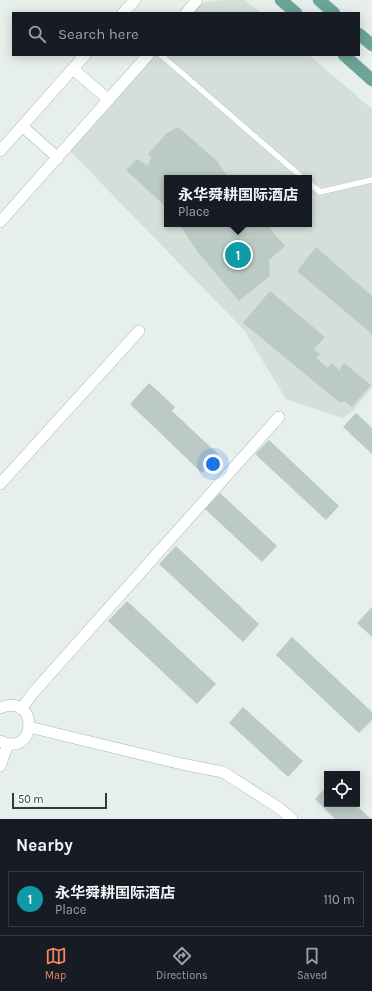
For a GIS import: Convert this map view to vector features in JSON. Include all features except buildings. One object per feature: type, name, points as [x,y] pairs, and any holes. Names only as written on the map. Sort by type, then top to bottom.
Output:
[{"type":"main road","points":[[281,0],[295,12]]},
{"type":"main road","points":[[319,0],[333,12]]},
{"type":"main road","points":[[360,35],[372,45]]},
{"type":"main road","points":[[345,56],[372,80]]},
{"type":"street","points":[[124,12],[135,0]]},
{"type":"street","points":[[187,12],[198,0]]},
{"type":"street","points":[[0,151],[84,56]]},
{"type":"street","points":[[0,222],[147,56]]},
{"type":"street","points":[[73,69],[108,100]]},
{"type":"street","points":[[22,126],[58,158]]},
{"type":"street","points":[[0,484],[140,331]]},
{"type":"street","points":[[21,708],[279,417]]},
{"type":"street","points":[[0,708],[11,705],[21,708],[27,714],[29,720],[28,733],[24,739],[18,742],[4,742],[0,766]]},
{"type":"street","points":[[29,727],[182,764],[223,772],[279,808],[292,819]]},
{"type":"lane","points":[[162,56],[300,175]]},
{"type":"lane","points":[[312,185],[320,192],[372,180]]},
{"type":"shaded area","points":[[223,0],[245,0],[260,12],[187,12],[195,4]]},
{"type":"shaded area","points":[[147,56],[310,56],[372,109],[372,387],[353,411],[342,418],[286,399],[244,330],[67,148]]},
{"type":"place","name":"永华舜耕国际酒店","points":[[238,255]]}]
